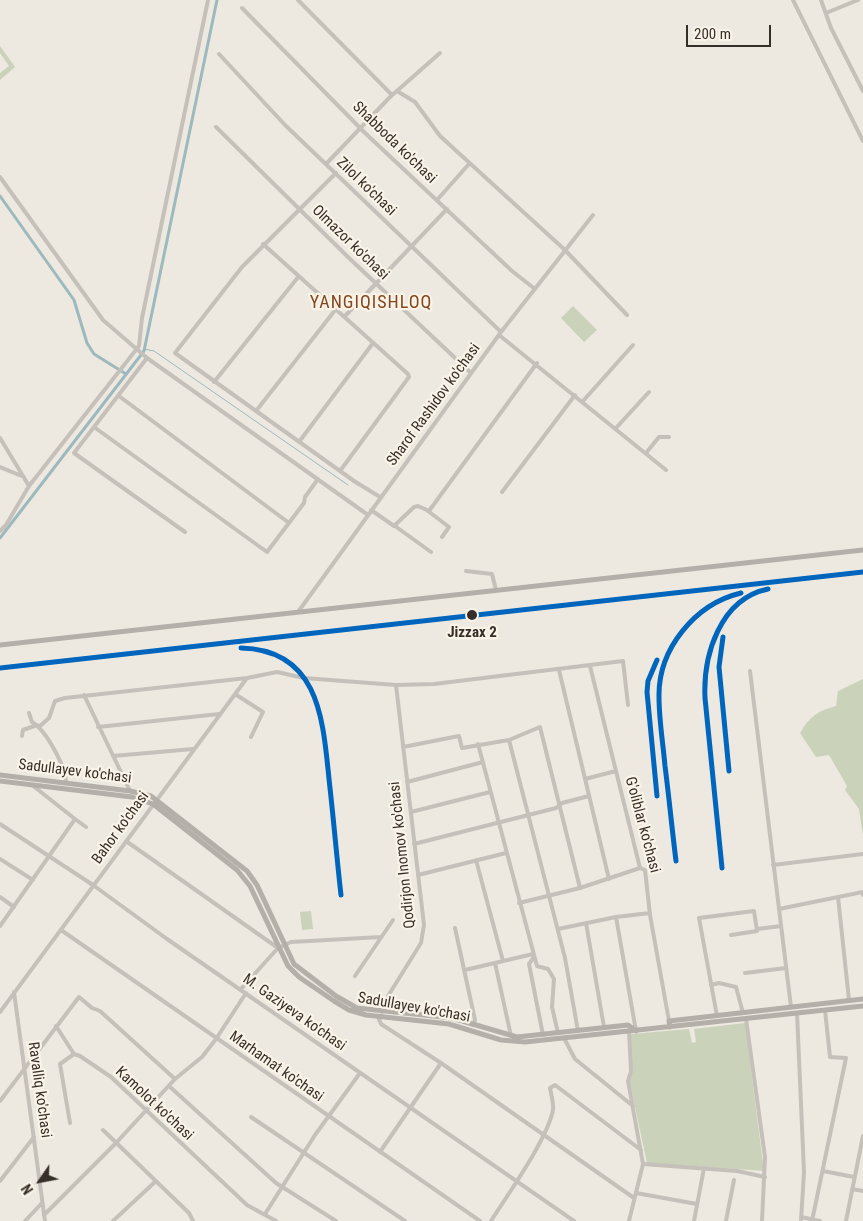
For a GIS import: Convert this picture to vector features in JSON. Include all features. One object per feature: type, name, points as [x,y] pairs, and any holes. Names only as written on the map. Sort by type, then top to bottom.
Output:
[{"type":"main road","points":[[0,645],[863,550]]},
{"type":"main road","name":"Sadullayev ko'chasi","points":[[0,775],[130,791],[157,798],[247,871],[259,890],[288,966],[303,980],[349,1010],[378,1017],[449,1024],[511,1042],[636,1031]]},
{"type":"main road","points":[[0,781],[132,797],[153,804],[244,877],[281,947],[297,968],[336,996],[357,1008],[382,1012],[440,1016],[511,1036],[543,1035],[630,1025],[636,1031],[717,1016],[863,999]]},
{"type":"main road","points":[[670,1024],[746,1019],[863,1006]]},
{"type":"street","points":[[0,532],[29,486],[136,349],[141,337],[142,318],[208,0]]},
{"type":"street","points":[[298,0],[392,95]]},
{"type":"street","points":[[793,0],[863,140]]},
{"type":"street","points":[[821,0],[831,28],[863,91]]},
{"type":"street","points":[[826,13],[858,0]]},
{"type":"street","name":"Shabboda ko'chasi","points":[[242,8],[359,127],[535,289]]},
{"type":"street","points":[[326,164],[359,127],[440,53]]},
{"type":"street","name":"Zilol ko'chasi","points":[[219,54],[285,124],[500,333],[666,470]]},
{"type":"street","points":[[397,91],[415,102],[440,136],[565,250],[627,314]]},
{"type":"street","name":"Olmazor ko'chasi","points":[[216,127],[471,373]]},
{"type":"street","points":[[437,200],[470,164]]},
{"type":"street","points":[[336,173],[263,244],[215,300],[175,353],[340,471],[380,497]]},
{"type":"street","points":[[0,177],[103,320],[115,333],[147,358],[368,515]]},
{"type":"street","points":[[345,316],[447,209]]},
{"type":"street","name":"Sharof Rashidov ko'chasi","points":[[298,612],[500,333],[593,215]]},
{"type":"street","points":[[263,244],[406,371],[409,376],[340,471]]},
{"type":"street","points":[[214,382],[299,276]]},
{"type":"street","points":[[256,411],[336,309]]},
{"type":"street","points":[[299,442],[374,343]]},
{"type":"street","points":[[583,401],[633,345]]},
{"type":"street","points":[[147,358],[74,453],[185,532]]},
{"type":"street","points":[[428,511],[537,364]]},
{"type":"street","points":[[616,428],[649,392]]},
{"type":"street","points":[[119,396],[289,523]]},
{"type":"street","points":[[502,492],[575,396]]},
{"type":"street","points":[[94,427],[267,552],[318,479]]},
{"type":"street","points":[[646,453],[659,437],[669,437]]},
{"type":"street","points":[[0,438],[29,486]]},
{"type":"street","points":[[0,467],[24,477]]},
{"type":"street","points":[[394,526],[400,523],[414,507],[418,506],[449,527],[442,537]]},
{"type":"street","points":[[371,510],[431,552]]},
{"type":"street","points":[[466,571],[492,574],[496,590]]},
{"type":"street","points":[[22,736],[23,730],[38,726],[48,718],[54,701],[84,695],[248,678],[278,672],[304,678],[396,685],[434,684],[623,661],[628,705]]},
{"type":"street","name":"G'oliblar ko'chasi","points":[[590,666],[640,868],[645,870],[650,913],[670,1024]]},
{"type":"street","points":[[559,670],[609,879]]},
{"type":"street","points":[[750,671],[791,1007]]},
{"type":"street","name":"Bahor ko'chasi","points":[[0,1012],[193,749],[248,678]]},
{"type":"street","name":"Qodirjon Inomov ko'chasi","points":[[382,1012],[383,1004],[421,943],[424,925],[396,685]]},
{"type":"street","points":[[235,694],[263,712],[251,737]]},
{"type":"street","points":[[84,695],[130,791]]},
{"type":"street","points":[[29,713],[32,722],[38,726],[66,773],[66,783]]},
{"type":"street","points":[[98,727],[219,714]]},
{"type":"street","points":[[403,747],[459,736],[462,748],[510,740],[540,727],[580,888]]},
{"type":"street","points":[[510,740],[558,929],[578,1031]]},
{"type":"street","points":[[478,744],[537,966],[548,969],[554,979],[552,1006],[558,1033]]},
{"type":"street","points":[[113,756],[193,749]]},
{"type":"street","points":[[407,782],[483,762]]},
{"type":"street","points":[[586,779],[616,771]]},
{"type":"street","points":[[32,785],[86,827]]},
{"type":"street","points":[[411,812],[490,792]]},
{"type":"street","points":[[414,844],[529,815],[590,796]]},
{"type":"street","points":[[1,924],[75,819]]},
{"type":"street","name":"M. Gaziyeva ko'chasi","points":[[0,824],[93,885],[574,1221]]},
{"type":"street","points":[[126,840],[281,947]]},
{"type":"street","points":[[418,875],[506,853]]},
{"type":"street","points":[[773,865],[863,854]]},
{"type":"street","points":[[0,859],[33,880]]},
{"type":"street","points":[[476,860],[503,961]]},
{"type":"street","points":[[519,903],[580,888],[640,868]]},
{"type":"street","points":[[779,909],[863,892],[863,895]]},
{"type":"street","points":[[0,897],[14,907]]},
{"type":"street","points":[[838,897],[849,1000]]},
{"type":"street","points":[[717,1016],[699,918],[754,911],[757,929]]},
{"type":"street","points":[[558,929],[616,917],[650,913]]},
{"type":"street","points":[[616,917],[636,1031]]},
{"type":"street","points":[[355,976],[393,920]]},
{"type":"street","points":[[586,923],[604,1027]]},
{"type":"street","points":[[731,935],[757,932],[757,929],[781,926]]},
{"type":"street","points":[[455,928],[465,970],[474,1025]]},
{"type":"street","name":"Marhamat ko'chasi","points":[[62,930],[480,1221]]},
{"type":"street","points":[[240,989],[281,947],[291,942],[381,937]]},
{"type":"street","points":[[465,970],[534,955]]},
{"type":"street","points":[[534,955],[529,964],[543,1035]]},
{"type":"street","points":[[495,963],[511,1036]]},
{"type":"street","points":[[745,973],[786,968]]},
{"type":"street","points":[[711,985],[718,983],[736,987],[743,1013]]},
{"type":"street","name":"Ravalliq ko'chasi","points":[[14,992],[45,1221]]},
{"type":"street","points":[[44,1215],[116,1144],[175,1079],[202,1056],[216,1039],[246,993]]},
{"type":"street","points":[[0,1101],[79,996],[92,1008],[100,1011],[175,1079]]},
{"type":"street","points":[[812,1220],[846,1059],[845,1057],[830,1056],[825,1010]]},
{"type":"street","points":[[753,1012],[756,1018]]},
{"type":"street","points":[[797,1014],[804,1172],[801,1219],[820,1221]]},
{"type":"street","points":[[378,1017],[381,1024],[441,1063],[634,1198]]},
{"type":"street","points":[[746,1019],[765,1157],[762,1221]]},
{"type":"street","points":[[56,1026],[74,1054],[60,1064],[70,1123]]},
{"type":"street","points":[[629,1031],[631,1071],[628,1081],[643,1164],[629,1221]]},
{"type":"street","points":[[564,1038],[575,1059],[633,1106]]},
{"type":"street","name":"Kamolot ko'chasi","points":[[74,1054],[111,1077],[247,1205],[276,1221]]},
{"type":"street","points":[[380,1152],[412,1108],[441,1063]]},
{"type":"street","points":[[264,1214],[328,1117],[360,1073]]},
{"type":"street","points":[[491,1221],[517,1181],[543,1134],[553,1109],[550,1088],[555,1085],[641,1150]]},
{"type":"street","points":[[169,1086],[276,1183],[336,1221]]},
{"type":"street","points":[[251,1117],[405,1221]]},
{"type":"street","points":[[103,1130],[189,1213],[191,1220]]},
{"type":"street","points":[[846,1221],[863,1136]]},
{"type":"street","points":[[0,1181],[34,1138]]},
{"type":"street","points":[[643,1164],[737,1171],[765,1177]]},
{"type":"street","points":[[694,1221],[704,1168]]},
{"type":"street","points":[[823,1171],[854,1177]]},
{"type":"street","points":[[726,1221],[734,1180]]},
{"type":"street","points":[[113,1221],[156,1181]]},
{"type":"street","points":[[852,1189],[863,1191]]},
{"type":"street","points":[[636,1192],[697,1204]]},
{"type":"street","points":[[25,1221],[42,1203]]},
{"type":"green space","points":[[0,46],[15,67],[0,80],[0,73],[9,66],[0,53]]},
{"type":"green space","points":[[573,306],[597,330],[584,342],[561,318]]},
{"type":"green space","points":[[863,679],[863,835],[859,809],[845,790],[847,786],[829,755],[816,757],[800,733],[815,715],[836,706],[838,691]]},
{"type":"green space","points":[[311,911],[313,929],[302,930],[300,912]]},
{"type":"green space","points":[[745,1023],[764,1171],[647,1163],[629,1079],[631,1034],[689,1029],[692,1043],[696,1042],[694,1029]]},
{"type":"waterway","points":[[0,538],[144,351],[217,0]]},
{"type":"waterway","points":[[0,196],[74,300],[87,343],[94,354],[126,374]]},
{"type":"waterway","points":[[144,349],[154,351],[348,485]]},
{"type":"transit line","points":[[0,668],[863,572]]},
{"type":"transit line","points":[[722,868],[705,698],[707,664],[711,647],[726,617],[738,604],[751,595],[768,589]]},
{"type":"transit line","points":[[676,861],[660,723],[660,679],[672,646],[682,631],[709,607],[741,593]]},
{"type":"transit line","points":[[723,637],[719,667],[729,771]]},
{"type":"transit line","points":[[241,648],[268,652],[289,662],[303,677],[314,696],[325,740],[341,895]]},
{"type":"transit line","points":[[657,660],[648,681],[647,692],[657,796]]},
{"type":"place","name":"Jizzax 2","points":[[472,615]]},
{"type":"district","name":"YANGIQISHLOQ","points":[[371,303]]}]
